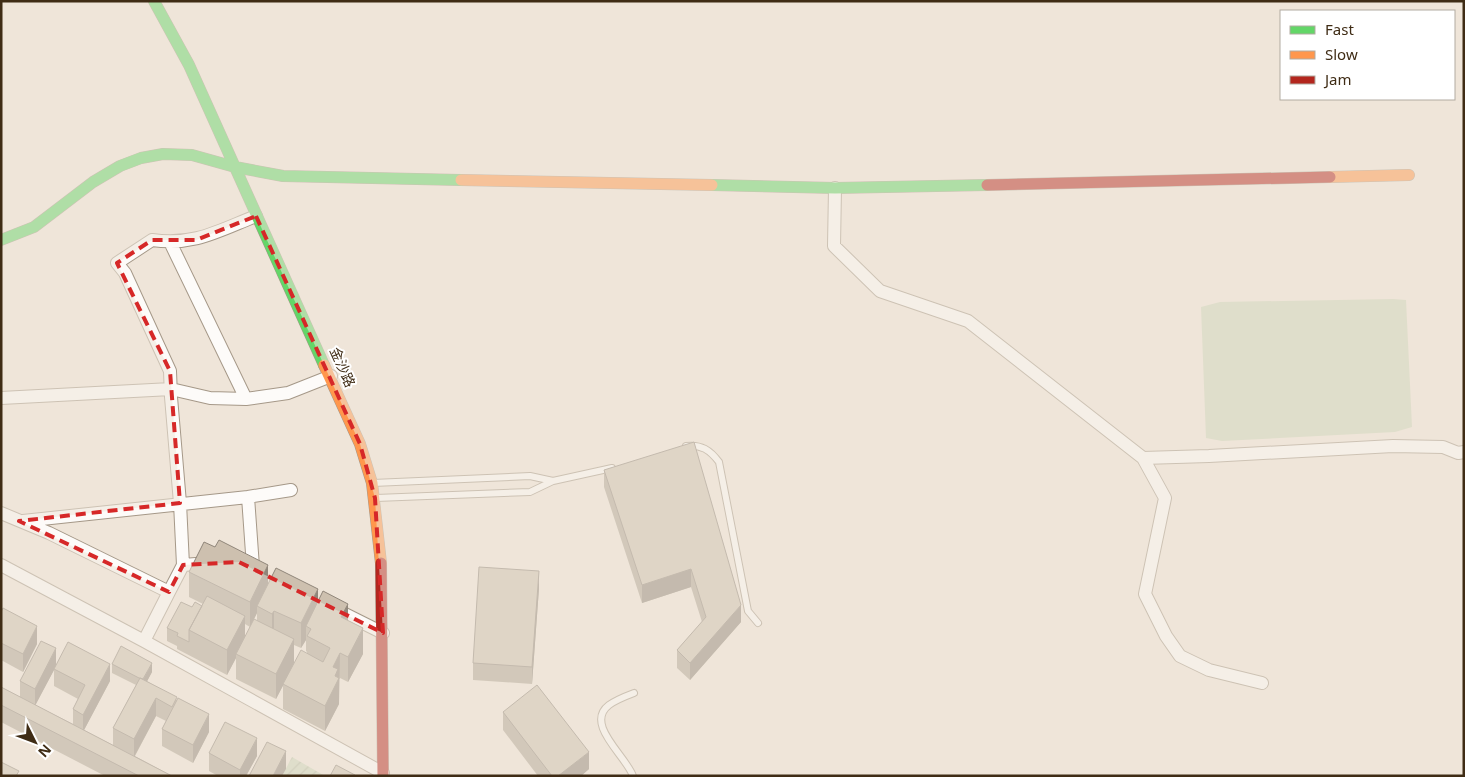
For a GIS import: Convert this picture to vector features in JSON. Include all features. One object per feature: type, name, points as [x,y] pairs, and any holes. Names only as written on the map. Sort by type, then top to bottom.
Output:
[{"type":"street","name":"金沙路","points":[[154,1],[190,65],[256,216],[331,376],[360,444],[372,483],[381,553],[383,774]]},
{"type":"street","points":[[1,240],[34,227],[93,182],[120,166],[140,158],[164,154],[192,155],[235,167],[283,176],[834,188],[1409,175]]},
{"type":"street","points":[[834,188],[834,246],[880,291],[968,321],[1143,458],[1165,498],[1144,594],[1166,636],[1180,656],[1209,670],[1262,684]]},
{"type":"street","points":[[144,641],[182,565],[180,503],[170,371],[125,273],[117,263],[152,240],[170,242],[196,240],[256,216]]},
{"type":"street","points":[[170,242],[246,399]]},
{"type":"street","points":[[1,398],[171,389],[210,398],[246,399],[288,393],[331,376]]},
{"type":"street","points":[[1143,458],[1393,446],[1443,447],[1458,453],[1464,452]]},
{"type":"street","points":[[19,521],[291,490]]},
{"type":"street","points":[[239,562],[257,570],[248,496]]},
{"type":"street","points":[[1,513],[49,533],[169,592]]},
{"type":"street","points":[[182,565],[220,563]]},
{"type":"street","points":[[1,565],[144,641],[383,774]]},
{"type":"street","points":[[322,602],[383,633]]},
{"type":"lane","points":[[676,449],[692,445],[700,446],[714,455],[718,462],[748,611],[758,623]]},
{"type":"lane","points":[[375,498],[530,492],[553,481],[619,467]]},
{"type":"lane","points":[[372,483],[530,476],[553,481]]},
{"type":"lane","points":[[633,776],[624,759],[603,731],[601,718],[603,711],[610,704],[634,693]]},
{"type":"highlighted area","points":[[256,216],[360,444],[375,498],[383,633],[239,562],[183,565],[169,592],[19,521],[180,503],[170,371],[117,263],[152,240],[196,240]]},
{"type":"green space","points":[[1406,300],[1412,427],[1395,432],[1222,441],[1206,438],[1201,307],[1220,302]]},
{"type":"green space","points":[[292,757],[325,776],[282,776]]},
{"type":"building","points":[[694,442],[741,605],[690,663],[677,650],[706,617],[691,569],[642,585],[604,470]]},
{"type":"building","points":[[219,540],[268,565],[250,602],[189,572],[204,542],[215,547]]},
{"type":"building","points":[[479,567],[539,571],[532,667],[473,663]]},
{"type":"building","points":[[276,568],[318,589],[301,623],[274,611],[272,614],[257,606]]},
{"type":"building","points":[[323,591],[348,604],[341,617],[363,628],[348,657],[340,653],[333,667],[338,669],[335,676],[339,678],[325,706],[283,684],[301,650],[323,662],[330,648],[307,636],[311,629],[306,626]]},
{"type":"building","points":[[207,596],[245,616],[227,650],[189,630]]},
{"type":"building","points":[[181,602],[192,607],[195,602],[202,606],[189,630],[189,642],[177,636],[178,633],[167,628]]},
{"type":"building","points":[[3,608],[37,626],[23,654],[1,643],[1,612]]},
{"type":"building","points":[[254,619],[294,639],[276,674],[236,654]]},
{"type":"building","points":[[41,641],[56,648],[35,689],[20,681]]},
{"type":"building","points":[[68,642],[110,664],[83,715],[73,709],[85,685],[54,669]]},
{"type":"building","points":[[121,646],[152,663],[143,679],[112,664]]},
{"type":"building","points":[[140,678],[177,697],[172,707],[156,698],[134,739],[113,728]]},
{"type":"building","points":[[537,685],[589,752],[558,776],[552,776],[503,712]]},
{"type":"building","points":[[1,687],[172,776],[139,776],[1,705]]},
{"type":"building","points":[[178,698],[209,714],[193,745],[162,729]]},
{"type":"building","points":[[225,722],[257,738],[240,770],[209,753]]},
{"type":"building","points":[[267,742],[286,751],[273,776],[249,776]]},
{"type":"building","points":[[1,762],[19,771],[16,776],[1,776]]},
{"type":"building","points":[[336,765],[355,775],[330,776]]},
{"type":"traffic: fast","points":[[154,1],[189,65],[324,365]]},
{"type":"traffic: fast","points":[[1,240],[34,227],[93,182],[120,166],[141,158],[163,154],[192,155],[235,167],[283,176],[461,180]]},
{"type":"traffic: fast","points":[[712,185],[835,188],[987,185]]},
{"type":"traffic: slow","points":[[1330,177],[1409,175]]},
{"type":"traffic: slow","points":[[461,180],[712,185]]},
{"type":"traffic: slow","points":[[324,365],[360,444],[372,483],[381,563]]},
{"type":"traffic: jam","points":[[987,185],[1330,177]]},
{"type":"traffic: jam","points":[[381,563],[383,776]]}]
